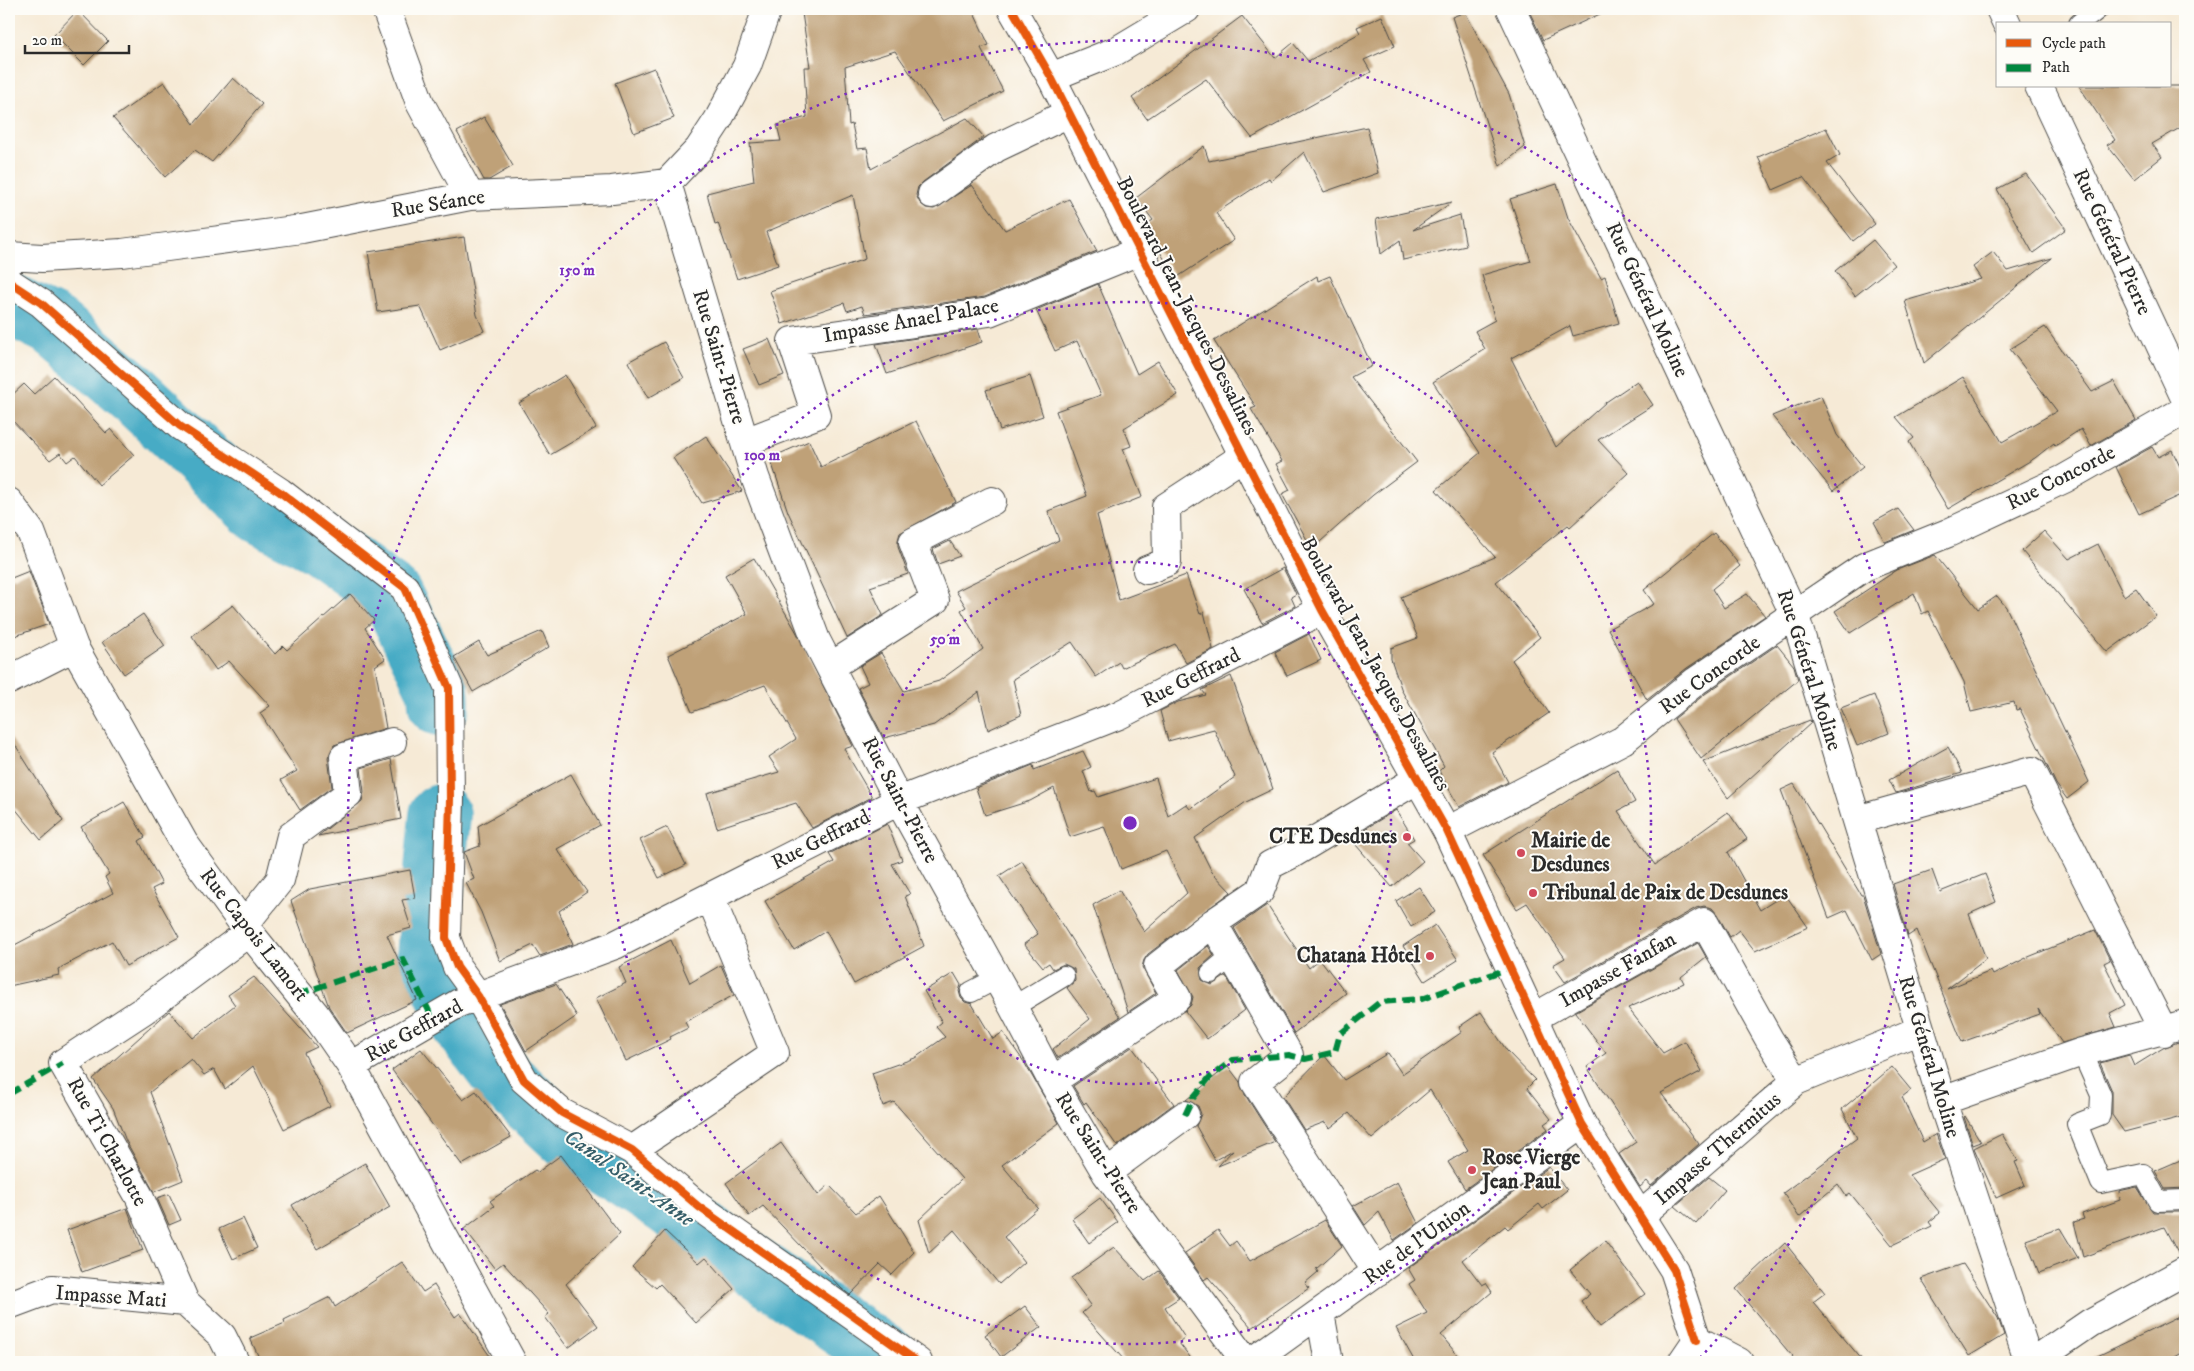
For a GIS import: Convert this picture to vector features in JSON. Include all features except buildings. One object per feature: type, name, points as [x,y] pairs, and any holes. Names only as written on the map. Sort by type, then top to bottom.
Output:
[{"type":"street","points":[[386,9],[420,103],[470,196]]},
{"type":"street","points":[[667,183],[699,149],[718,120],[747,66],[767,9]]},
{"type":"street","name":"Boulevard Jean-Jacques Dessalines","points":[[1012,9],[1051,77],[1322,610],[1447,831],[1582,1124],[1674,1270],[1697,1340]]},
{"type":"street","points":[[1051,77],[1116,51],[1186,9]]},
{"type":"street","name":"Rue Général Moline","points":[[1511,9],[1795,616],[1942,1101],[2031,1362]]},
{"type":"street","points":[[2000,9],[2007,22]]},
{"type":"street","name":"Rue Général Pierre","points":[[2040,88],[2185,398]]},
{"type":"street","points":[[932,194],[996,148],[1069,113]]},
{"type":"street","name":"Rue Séance","points":[[9,256],[42,258],[122,253],[302,229],[470,196],[612,190],[667,183]]},
{"type":"street","name":"Rue Saint-Pierre","points":[[667,183],[755,477],[813,631],[830,667],[899,801],[998,978],[1052,1081],[1106,1173],[1246,1362]]},
{"type":"street","name":"Impasse Anael Palace","points":[[744,442],[816,415],[792,340],[989,312],[1139,251]]},
{"type":"street","points":[[9,282],[41,303],[180,426],[280,492],[405,588],[449,688],[450,800],[446,938],[457,968],[461,1003],[524,1080],[562,1113],[632,1150],[699,1207],[918,1362]]},
{"type":"street","name":"Rue Concorde","points":[[1447,831],[1623,740],[1696,682],[1864,567],[1948,534],[2064,478],[2185,410]]},
{"type":"street","points":[[1147,570],[1167,562],[1166,507],[1244,456]]},
{"type":"street","name":"Rue Capois Lamort","points":[[9,502],[31,532],[74,647],[184,843],[246,928],[315,1014],[351,1066],[512,1362]]},
{"type":"street","points":[[830,667],[934,600],[913,542],[992,502]]},
{"type":"street","name":"Rue Geffrard","points":[[351,1066],[461,1003],[615,945],[899,801],[1119,715],[1322,610]]},
{"type":"street","points":[[9,680],[74,647]]},
{"type":"street","points":[[246,928],[280,880],[291,836],[348,794],[344,757],[392,742]]},
{"type":"street","points":[[1857,820],[2032,771],[2175,1028],[2082,1052],[1942,1101]]},
{"type":"street","points":[[1052,1081],[1177,998],[1158,966],[1213,923],[1260,890],[1270,865],[1418,779]]},
{"type":"street","points":[[632,1150],[775,1053],[710,897]]},
{"type":"street","name":"Impasse Thermitus","points":[[1704,922],[1769,1039],[1796,1081]]},
{"type":"street","name":"Impasse Fanfan","points":[[1533,1018],[1704,922]]},
{"type":"street","points":[[1213,923],[1289,1055],[1255,1082],[1377,1272]]},
{"type":"street","name":"Rue Ti Charlotte","points":[[236,1362],[222,1336],[185,1302],[139,1196],[63,1063],[144,1010],[246,928]]},
{"type":"street","name":"Impasse Thermitus","points":[[1640,1216],[1796,1081],[1920,1030]]},
{"type":"street","points":[[1106,1173],[1185,1115]]},
{"type":"street","name":"Rue de l'Union","points":[[1251,1362],[1582,1124]]},
{"type":"street","points":[[2031,1362],[2090,1323],[2185,1271]]},
{"type":"street","name":"Impasse Mati","points":[[9,1305],[52,1289],[185,1302]]},
{"type":"street","points":[[1320,1313],[1330,1362]]},
{"type":"street","points":[[1682,1362],[1697,1340],[1739,1362]]},
{"type":"lane","points":[[2082,22],[2098,9]]},
{"type":"lane","points":[[1211,973],[1233,955]]},
{"type":"lane","points":[[1013,1007],[1064,976]]},
{"type":"lane","points":[[971,992],[998,978]]},
{"type":"lane","points":[[2082,1052],[2101,1095],[2100,1115],[2077,1124],[2101,1183],[2143,1174],[2158,1202],[2185,1200]]},
{"type":"waterway","name":"Canal Saint-Anne","points":[[9,304],[54,326],[134,394],[260,513],[320,544],[392,596],[438,690],[439,705]]},
{"type":"waterway","name":"Canal Saint-Anne","points":[[440,815],[427,956],[460,1021],[504,1079],[573,1143],[667,1204],[731,1251],[894,1362]]},
{"type":"marked path","points":[[298,994],[403,959],[432,1017]]},
{"type":"marked path","points":[[1185,1115],[1193,1098],[1210,1077],[1233,1060],[1289,1055],[1305,1059],[1335,1052],[1340,1034],[1380,1002],[1422,999],[1510,968]]},
{"type":"marked path","points":[[9,1094],[63,1063]]},
{"type":"marked path","points":[[9,1296],[12,1304]]},
{"type":"cycle path","points":[[1012,9],[1051,77],[1322,610],[1447,831],[1582,1124],[1674,1270],[1697,1340]]},
{"type":"cycle path","points":[[9,282],[41,303],[180,426],[280,492],[405,588],[449,688],[450,800],[446,938],[457,967],[478,996],[524,1080],[562,1113],[632,1150],[699,1207],[918,1362]]},
{"type":"place","name":"CTE Desdunes","points":[[1407,837]]},
{"type":"place","name":"Mairie de Desdunes","points":[[1521,853]]},
{"type":"place","name":"Tribunal de Paix de Desdunes","points":[[1533,893]]},
{"type":"place","name":"Chatana Hôtel","points":[[1430,956]]},
{"type":"place","name":"Rose Vierge Jean Paul","points":[[1472,1170]]}]
